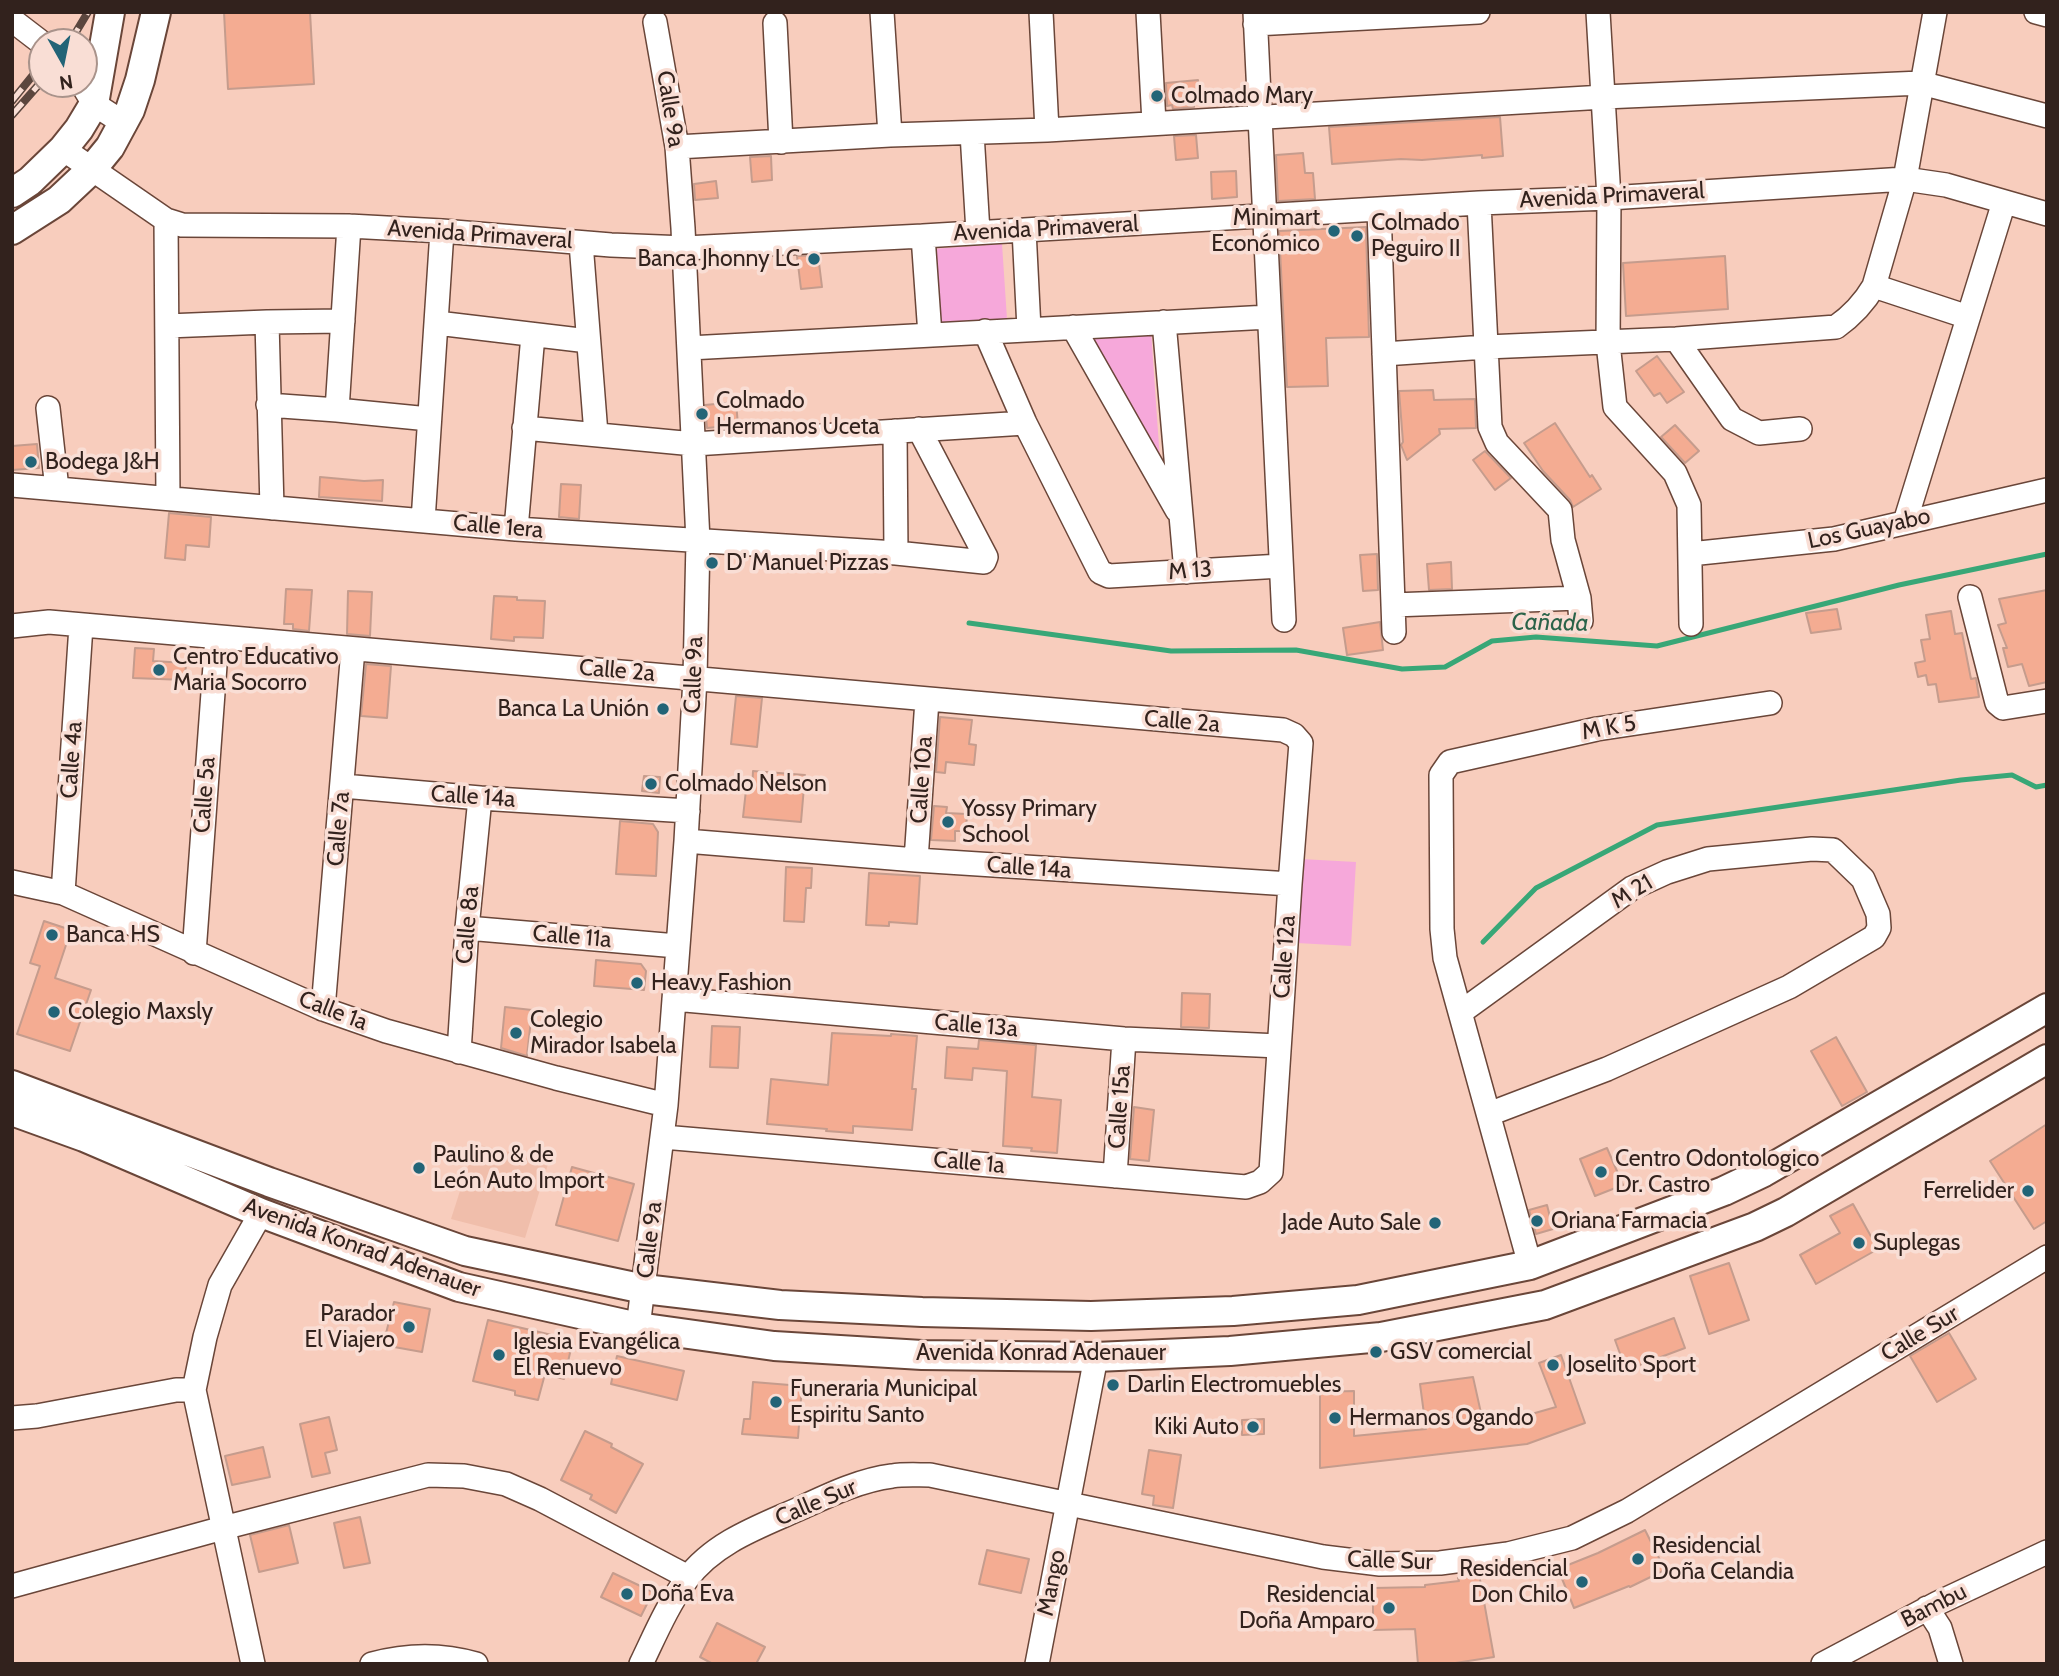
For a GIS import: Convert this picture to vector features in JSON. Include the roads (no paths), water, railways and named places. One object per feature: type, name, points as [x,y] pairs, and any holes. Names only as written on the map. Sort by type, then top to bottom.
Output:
[{"type":"main road","points":[[98,57],[110,12]]},
{"type":"main road","points":[[12,230],[60,200],[110,147],[125,124],[140,80],[156,12]]},
{"type":"main road","points":[[12,193],[30,181],[79,129],[87,98]]},
{"type":"main road","name":"Avenida Konrad Adenauer","points":[[12,1085],[269,1182],[465,1251],[644,1289],[780,1305],[922,1312],[1091,1316],[1233,1311],[1358,1300],[1530,1265],[1724,1191],[1764,1172],[2047,1008]]},
{"type":"main road","name":"Avenida Konrad Adenauer","points":[[12,1111],[84,1137],[261,1213],[459,1287],[638,1327],[774,1346],[922,1355],[1096,1357],[1230,1351],[1381,1337],[1545,1305],[1755,1227],[1786,1212],[2047,1059]]},
{"type":"main road","points":[[1764,1172],[1786,1212]]},
{"type":"street","points":[[883,12],[890,135]]},
{"type":"street","points":[[1041,12],[1047,130]]},
{"type":"street","points":[[1148,12],[1154,123]]},
{"type":"street","points":[[1284,620],[1255,18],[1478,12]]},
{"type":"street","points":[[1598,12],[1609,198],[1608,343],[1615,407],[1675,473],[1689,505],[1691,624]]},
{"type":"street","points":[[1384,354],[1486,346],[1676,340],[1836,327],[1853,316],[1874,286],[1905,179],[1935,12]]},
{"type":"street","points":[[2036,12],[2047,15]]},
{"type":"street","points":[[12,20],[28,32]]},
{"type":"street","name":"Calle 9a","points":[[638,1327],[666,1105],[688,811],[698,541],[685,248],[677,148],[655,22]]},
{"type":"street","points":[[775,23],[781,142]]},
{"type":"street","points":[[677,148],[890,135],[1047,130],[1604,97],[1921,83],[2047,116]]},
{"type":"street","points":[[93,98],[125,124]]},
{"type":"street","points":[[972,133],[978,232]]},
{"type":"street","name":"Avenida Primaveral","points":[[63,149],[166,220],[182,225],[349,226],[685,248],[1609,198],[1905,179],[1946,185],[2047,214]]},
{"type":"street","points":[[1905,522],[2004,202]]},
{"type":"street","points":[[1393,606],[1580,610],[1563,540],[1560,510],[1497,443],[1490,427],[1479,203]]},
{"type":"street","points":[[1379,209],[1394,632]]},
{"type":"street","points":[[166,220],[168,498]]},
{"type":"street","points":[[337,410],[349,226]]},
{"type":"street","points":[[1024,230],[1029,329]]},
{"type":"street","points":[[423,521],[442,231]]},
{"type":"street","points":[[923,236],[930,335]]},
{"type":"street","points":[[580,243],[596,434]]},
{"type":"street","points":[[1874,286],[1968,317]]},
{"type":"street","points":[[689,348],[1269,317]]},
{"type":"street","points":[[167,326],[343,321]]},
{"type":"street","points":[[267,322],[272,508]]},
{"type":"street","points":[[1164,322],[1186,572]]},
{"type":"street","points":[[437,323],[588,341]]},
{"type":"street","points":[[1073,327],[1181,516]]},
{"type":"street","points":[[524,428],[694,444],[1025,423],[985,331]]},
{"type":"street","points":[[516,529],[533,335]]},
{"type":"street","points":[[1676,340],[1732,419],[1759,433],[1800,429]]},
{"type":"street","points":[[268,405],[429,419]]},
{"type":"street","points":[[48,408],[57,489]]},
{"type":"street","name":"M 13","points":[[1025,423],[1100,572],[1109,576],[1281,566]]},
{"type":"street","name":"Calle 1era","points":[[12,485],[516,529],[896,553],[984,562],[986,557],[919,429]]},
{"type":"street","points":[[895,431],[896,553]]},
{"type":"street","name":"Los Guayabo","points":[[1690,554],[1809,543],[1867,532],[2046,488]]},
{"type":"street","points":[[1970,597],[1997,704],[2003,709],[2047,701]]},
{"type":"street","name":"Calle 2a","points":[[12,626],[49,622],[1283,730],[1294,735],[1301,743]]},
{"type":"street","name":"Calle 4a","points":[[63,894],[81,626]]},
{"type":"street","name":"Calle 5a","points":[[194,953],[217,638]]},
{"type":"street","name":"Calle 7a","points":[[323,1009],[353,649]]},
{"type":"street","name":"Calle 10a","points":[[916,860],[927,700]]},
{"type":"street","name":"M K 5","points":[[1461,1013],[1445,958],[1442,929],[1441,775],[1450,762],[1598,729],[1770,703]]},
{"type":"street","name":"Calle 12a","points":[[1271,1172],[1301,743]]},
{"type":"street","name":"Calle 14a","points":[[343,786],[688,811]]},
{"type":"street","name":"Calle 8a","points":[[459,1052],[467,928],[480,798]]},
{"type":"street","name":"Calle 14a","points":[[686,841],[916,860],[1290,884]]},
{"type":"street","name":"M 21","points":[[1461,1013],[1632,888],[1667,872],[1708,859],[1823,848],[1833,850],[1863,879],[1878,914],[1879,928],[1874,937],[1789,987],[1607,1069],[1489,1114]]},
{"type":"street","name":"Calle 1a","points":[[12,882],[63,894],[323,1009],[386,1031],[666,1105]]},
{"type":"street","name":"Calle 11a","points":[[467,928],[677,946]]},
{"type":"street","name":"Calle 13a","points":[[674,999],[1124,1039],[1279,1046]]},
{"type":"street","points":[[1461,1013],[1530,1265]]},
{"type":"street","name":"Calle 15a","points":[[1115,1175],[1124,1039]]},
{"type":"street","name":"Calle 1a","points":[[663,1137],[1246,1187],[1260,1182],[1271,1172]]},
{"type":"street","points":[[253,1664],[194,1390],[220,1285],[261,1213]]},
{"type":"street","name":"Calle Sur","points":[[688,1577],[714,1553],[740,1536],[854,1485],[891,1476],[930,1475],[1324,1557],[1380,1564],[1440,1563],[1508,1554],[1572,1538],[1627,1511],[2047,1257]]},
{"type":"street","name":"Mango","points":[[1037,1664],[1096,1357]]},
{"type":"street","points":[[12,1418],[194,1390]]},
{"type":"street","points":[[12,1586],[428,1475],[464,1476],[506,1484],[540,1499],[688,1577],[641,1664]]},
{"type":"street","name":"Bambu","points":[[1823,1664],[1927,1608],[2047,1552]]},
{"type":"street","points":[[1927,1608],[1940,1628],[1951,1664]]},
{"type":"street","points":[[372,1664],[397,1657],[476,1664]]},
{"type":"waterway","name":"Cañada","points":[[969,623],[1171,651],[1296,650],[1402,669],[1445,667],[1492,641],[1536,637],[1657,646],[1899,585],[2047,554]]},
{"type":"waterway","points":[[1483,942],[1536,888],[1657,825],[1961,780],[2012,775],[2036,787],[2047,785]]},
{"type":"railway","points":[[78,28],[88,12]]},
{"type":"railway","points":[[12,101],[28,81]]},
{"type":"railway","points":[[12,115],[28,97]]},
{"type":"place","name":"Colmado Mary","points":[[1157,96]]},
{"type":"place","name":"Minimart Económico","points":[[1334,231]]},
{"type":"place","name":"Colmado Peguiro II","points":[[1357,236]]},
{"type":"place","name":"Banca Jhonny LC","points":[[814,259]]},
{"type":"place","name":"Colmado Hermanos Uceta","points":[[702,414]]},
{"type":"place","name":"Bodega J&H","points":[[31,462]]},
{"type":"place","name":"D' Manuel Pizzas","points":[[712,563]]},
{"type":"place","name":"Centro Educativo Maria Socorro","points":[[159,670]]},
{"type":"place","name":"Banca La Unión","points":[[663,709]]},
{"type":"place","name":"Colmado Nelson","points":[[651,784]]},
{"type":"place","name":"Yossy Primary School","points":[[948,822]]},
{"type":"place","name":"Banca HS","points":[[52,935]]},
{"type":"place","name":"Heavy Fashion","points":[[637,983]]},
{"type":"place","name":"Colegio Maxsly","points":[[54,1012]]},
{"type":"place","name":"Colegio Mirador Isabela","points":[[516,1033]]},
{"type":"place","name":"Paulino & de León Auto Import","points":[[419,1168]]},
{"type":"place","name":"Centro Odontologico Dr. Castro","points":[[1601,1172]]},
{"type":"place","name":"Ferrelider","points":[[2028,1191]]},
{"type":"place","name":"Oriana Farmacia","points":[[1537,1221]]},
{"type":"place","name":"Jade Auto Sale","points":[[1435,1223]]},
{"type":"place","name":"Suplegas","points":[[1859,1243]]},
{"type":"place","name":"Parador El Viajero","points":[[409,1327]]},
{"type":"place","name":"GSV comercial","points":[[1376,1352]]},
{"type":"place","name":"Iglesia Evangélica El Renuevo","points":[[499,1355]]},
{"type":"place","name":"Joselito Sport","points":[[1553,1365]]},
{"type":"place","name":"Darlin Electromuebles","points":[[1113,1385]]},
{"type":"place","name":"Funeraria Municipal Espiritu Santo","points":[[776,1402]]},
{"type":"place","name":"Hermanos Ogando","points":[[1335,1418]]},
{"type":"place","name":"Kiki Auto","points":[[1253,1427]]},
{"type":"place","name":"Residencial Doña Celandia","points":[[1638,1559]]},
{"type":"place","name":"Residencial Don Chilo","points":[[1582,1582]]},
{"type":"place","name":"Doña Eva","points":[[627,1594]]},
{"type":"place","name":"Residencial Doña Amparo","points":[[1389,1608]]}]
